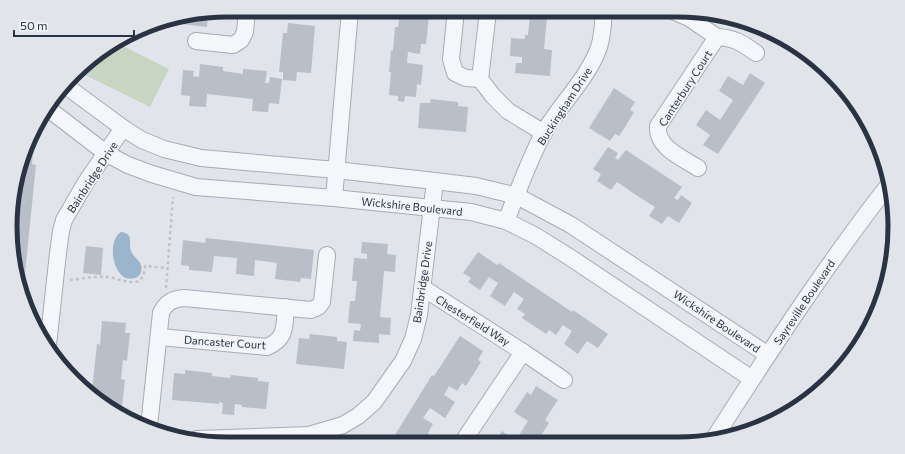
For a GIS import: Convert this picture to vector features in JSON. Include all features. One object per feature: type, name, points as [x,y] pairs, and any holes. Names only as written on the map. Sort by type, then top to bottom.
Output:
[{"type":"street","points":[[196,41],[233,44],[241,40],[245,32],[246,17]]},
{"type":"street","points":[[334,198],[349,17]]},
{"type":"street","points":[[455,17],[451,59],[455,73],[466,78],[480,79]]},
{"type":"street","points":[[487,17],[480,79],[493,96],[508,111],[544,133]]},
{"type":"street","name":"Buckingham Drive","points":[[506,221],[529,164],[544,133],[592,63],[599,47],[603,29],[604,17]]},
{"type":"street","name":"Canterbury Court","points":[[687,17],[717,37],[738,41],[756,53]]},
{"type":"street","name":"Canterbury Court","points":[[698,168],[665,146],[660,140],[658,126],[717,37]]},
{"type":"street","name":"Wickshire Boulevard","points":[[69,89],[123,128],[142,140],[164,149],[201,158],[336,170],[435,181],[476,186],[517,196],[571,225],[768,355]]},
{"type":"street","name":"Wickshire Boulevard","points":[[51,111],[106,154],[152,174],[196,187],[334,198],[471,212],[506,221],[536,236],[571,258],[752,379]]},
{"type":"street","name":"Bainbridge Drive","points":[[46,334],[55,281],[60,231],[64,220],[86,182],[123,128]]},
{"type":"street","name":"Bainbridge Drive","points":[[319,437],[358,416],[374,402],[403,361],[413,339],[419,315],[435,181]]},
{"type":"street","name":"Sayreville Boulevard","points":[[717,433],[824,272],[885,190]]},
{"type":"street","points":[[149,422],[164,306],[176,299],[184,298],[311,310],[318,307],[322,302],[326,255]]},
{"type":"street","name":"Chesterfield Way","points":[[422,288],[523,352],[564,380]]},
{"type":"street","name":"Dancaster Court","points":[[160,337],[267,347],[277,342],[283,334],[286,307]]},
{"type":"street","name":"Chesterfield Way","points":[[466,437],[523,352]]},
{"type":"path","points":[[164,306],[173,192]]},
{"type":"path","points":[[55,281],[107,277],[128,283],[136,282],[142,278],[145,272],[145,266],[167,268]]},
{"type":"green space","points":[[122,45],[169,69],[150,107],[84,74],[99,60]]},
{"type":"water","points":[[121,232],[126,233],[129,236],[132,254],[140,263],[142,268],[141,273],[135,278],[128,278],[122,275],[117,269],[114,261],[113,244],[116,237]]},
{"type":"building","points":[[399,17],[429,17],[426,44],[421,44],[420,54],[408,52],[407,63],[423,65],[421,85],[417,84],[416,97],[405,96],[404,102],[398,101],[398,96],[389,95],[391,50],[393,51],[395,27],[398,27]]},
{"type":"building","points":[[530,17],[547,17],[544,49],[552,50],[550,76],[515,73],[516,63],[522,63],[522,57],[510,56],[511,38],[525,39],[525,35],[528,35]]},
{"type":"building","points":[[208,18],[207,27],[181,24],[181,22]]},
{"type":"building","points":[[288,23],[315,26],[311,73],[297,72],[296,81],[283,80],[283,72],[279,72],[283,33],[287,33]]},
{"type":"building","points":[[200,64],[223,67],[223,71],[243,74],[243,69],[267,71],[265,83],[269,83],[270,77],[282,79],[279,104],[269,103],[268,112],[252,111],[253,99],[207,94],[206,107],[189,106],[190,96],[181,95],[183,70],[194,71],[193,76],[199,77]]},
{"type":"building","points":[[750,73],[765,83],[718,154],[703,145],[710,135],[696,125],[706,110],[720,120],[733,100],[719,91],[728,76],[743,85]]},
{"type":"building","points":[[614,88],[635,102],[630,110],[634,112],[627,124],[619,136],[615,134],[610,141],[589,128]]},
{"type":"building","points":[[431,99],[458,102],[458,106],[468,107],[466,132],[418,128],[420,103],[430,103]]},
{"type":"building","points":[[34,146],[32,164],[36,165],[24,282],[17,241],[17,213],[24,173]]},
{"type":"building","points":[[608,147],[618,153],[615,158],[618,160],[626,150],[682,187],[674,198],[678,200],[681,195],[692,203],[679,223],[668,216],[662,224],[649,216],[655,207],[617,182],[611,190],[597,181],[601,174],[593,169]]},
{"type":"building","points":[[206,238],[314,250],[311,279],[301,278],[300,282],[275,279],[277,263],[255,260],[254,276],[236,274],[237,258],[214,256],[212,272],[189,270],[189,266],[181,265],[183,240],[205,243]]},
{"type":"building","points":[[362,242],[388,244],[387,254],[396,255],[395,272],[384,271],[380,317],[391,318],[390,335],[379,334],[379,343],[353,341],[354,330],[360,331],[361,324],[348,323],[350,301],[355,301],[357,281],[352,281],[354,258],[367,259],[367,254],[361,253]]},
{"type":"building","points":[[86,246],[103,248],[101,275],[83,273]]},
{"type":"building","points":[[478,252],[497,265],[499,263],[572,312],[573,310],[608,334],[598,348],[587,341],[578,354],[564,344],[572,331],[563,325],[556,335],[549,330],[546,334],[522,318],[525,314],[517,309],[524,299],[514,292],[505,306],[490,296],[498,283],[489,277],[480,290],[468,282],[471,278],[463,273]]},
{"type":"building","points":[[102,321],[126,323],[125,333],[130,333],[127,361],[123,360],[121,379],[125,380],[122,407],[118,407],[110,402],[92,388],[97,344],[100,345]]},
{"type":"building","points":[[310,334],[337,337],[337,341],[347,342],[344,369],[296,364],[299,338],[309,339]]},
{"type":"building","points":[[460,336],[483,351],[478,360],[481,362],[466,386],[462,383],[457,391],[449,386],[444,395],[455,402],[445,418],[430,408],[423,418],[433,424],[428,433],[430,437],[394,437],[432,375],[434,376]]},
{"type":"building","points":[[185,370],[212,373],[212,376],[230,378],[231,375],[258,378],[258,381],[269,382],[266,409],[242,407],[242,405],[235,404],[234,415],[222,414],[223,403],[219,402],[219,404],[172,400],[174,373],[185,374]]},
{"type":"building","points":[[536,386],[558,400],[545,420],[549,423],[540,437],[518,437],[528,421],[514,412],[527,392],[531,395]]},
{"type":"building","points":[[502,431],[511,437],[498,437]]}]
